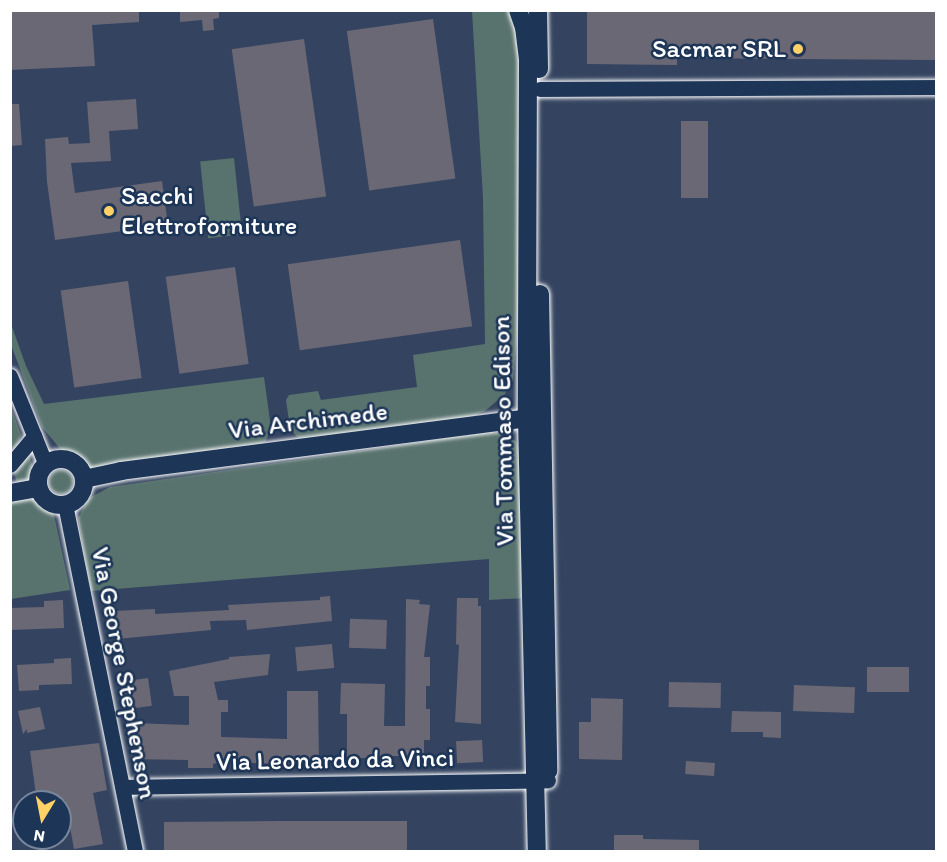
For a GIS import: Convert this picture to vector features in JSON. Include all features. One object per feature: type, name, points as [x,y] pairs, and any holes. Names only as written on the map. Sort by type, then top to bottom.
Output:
[{"type":"street","name":"Via Tommaso Edison","points":[[518,10],[524,27],[528,60],[533,418],[542,780],[549,852]]},
{"type":"street","name":"Via Tommaso Edison","points":[[533,418],[540,89],[538,10]]},
{"type":"street","points":[[540,89],[936,87]]},
{"type":"street","points":[[10,376],[46,465]]},
{"type":"street","name":"Via Archimede","points":[[84,479],[121,471],[533,418]]},
{"type":"street","points":[[10,465],[34,436]]},
{"type":"street","points":[[66,459],[78,466],[84,479],[82,492],[72,502],[65,504],[46,499],[39,488],[39,475],[52,461],[66,459]]},
{"type":"street","points":[[10,493],[39,488]]},
{"type":"street","name":"Via George Stephenson","points":[[65,504],[135,852]]},
{"type":"street","name":"Via Tommaso Edison","points":[[537,852],[542,780]]},
{"type":"street","name":"Via Leonardo da Vinci","points":[[123,787],[542,780]]},
{"type":"green space","points":[[472,11],[511,11],[523,57],[521,293],[513,380],[505,394],[485,411],[462,420],[306,440],[297,437],[290,428],[286,400],[289,395],[318,391],[321,400],[417,387],[413,355],[485,344],[483,198]]},
{"type":"green space","points":[[234,158],[242,235],[208,238],[200,162]]},
{"type":"green space","points":[[10,321],[26,366],[44,404],[264,377],[271,428],[266,441],[256,448],[99,468],[90,467],[80,459],[62,451],[42,427],[11,345]]},
{"type":"green space","points":[[10,405],[21,435],[19,444],[11,452]]},
{"type":"green space","points":[[491,432],[502,434],[516,441],[522,458],[526,598],[489,600],[489,559],[91,591],[78,518],[89,498],[110,487]]},
{"type":"green space","points":[[29,454],[34,471],[31,479],[18,488],[14,472]]},
{"type":"green space","points":[[61,470],[69,474],[73,482],[69,490],[61,494],[53,490],[49,482],[53,474]]},
{"type":"green space","points":[[28,497],[45,503],[54,515],[70,590],[11,599],[10,498]]},
{"type":"building","points":[[10,10],[139,10],[139,22],[92,25],[95,66],[10,70]]},
{"type":"building","points":[[180,10],[219,10],[219,18],[213,19],[214,30],[203,31],[202,20],[180,22]]},
{"type":"building","points":[[587,10],[936,10],[936,60],[677,58],[677,65],[587,64]]},
{"type":"building","points":[[433,19],[455,178],[369,191],[347,31]]},
{"type":"building","points":[[304,39],[326,196],[254,207],[232,49]]},
{"type":"building","name":"Sacchi Elettroforniture","points":[[136,99],[138,129],[109,131],[111,161],[71,163],[75,193],[162,181],[168,225],[55,240],[47,182],[45,139],[68,137],[69,144],[90,143],[87,102]]},
{"type":"building","points":[[10,104],[19,104],[22,145],[10,146]]},
{"type":"building","points":[[681,121],[708,121],[708,198],[681,198]]},
{"type":"building","points":[[460,240],[472,326],[300,350],[288,264]]},
{"type":"building","points":[[235,267],[249,364],[179,374],[166,277]]},
{"type":"building","points":[[128,281],[142,378],[74,388],[61,290]]},
{"type":"building","points":[[330,596],[332,621],[247,630],[246,620],[210,621],[211,630],[117,639],[117,626],[114,626],[114,611],[155,609],[155,614],[229,610],[228,605],[320,600],[320,597]]},
{"type":"building","points":[[457,598],[478,598],[478,606],[481,606],[481,724],[455,722],[459,645],[456,644]]},
{"type":"building","points":[[406,599],[420,600],[419,604],[430,605],[424,657],[430,657],[430,686],[426,686],[426,709],[430,709],[430,740],[424,740],[424,760],[405,761],[405,756],[379,756],[379,758],[361,758],[361,762],[347,762],[347,714],[340,714],[341,683],[385,684],[384,726],[405,726]]},
{"type":"building","points":[[63,600],[64,628],[11,630],[10,608],[44,607],[44,601]]},
{"type":"building","points":[[350,619],[387,620],[386,649],[349,648]]},
{"type":"building","points":[[332,644],[334,668],[297,671],[295,647]]},
{"type":"building","points":[[270,654],[268,675],[214,682],[218,700],[228,700],[228,712],[221,712],[221,737],[287,739],[287,691],[318,691],[319,765],[220,762],[213,764],[213,768],[188,768],[188,760],[131,759],[132,723],[189,725],[189,696],[174,696],[169,671],[229,659],[229,657]]},
{"type":"building","points":[[71,658],[72,684],[39,685],[39,690],[19,691],[17,665],[54,663],[54,659]]},
{"type":"building","points":[[867,667],[909,667],[909,692],[867,692]]},
{"type":"building","points":[[148,678],[152,706],[127,709],[123,681]]},
{"type":"building","points":[[669,682],[721,683],[721,708],[669,707]]},
{"type":"building","points":[[794,685],[855,687],[854,713],[793,711]]},
{"type":"building","points":[[591,698],[623,699],[622,760],[579,759],[579,722],[591,722]]},
{"type":"building","points":[[40,707],[45,729],[27,733],[27,729],[23,734],[18,711]]},
{"type":"building","points":[[732,711],[781,712],[781,738],[763,737],[763,732],[731,732]]},
{"type":"building","points":[[482,740],[483,762],[457,763],[456,741]]},
{"type":"building","points":[[99,743],[107,790],[93,793],[103,844],[74,849],[72,790],[35,790],[30,751]]},
{"type":"building","points":[[686,761],[715,763],[714,776],[685,774]]},
{"type":"building","points":[[407,821],[407,851],[164,852],[164,822]]},
{"type":"building","points":[[614,835],[643,835],[643,839],[699,840],[699,852],[614,852]]},
{"type":"place","name":"Sacmar SRL","points":[[798,49]]},
{"type":"place","name":"Sacchi Elettroforniture","points":[[109,211]]}]
